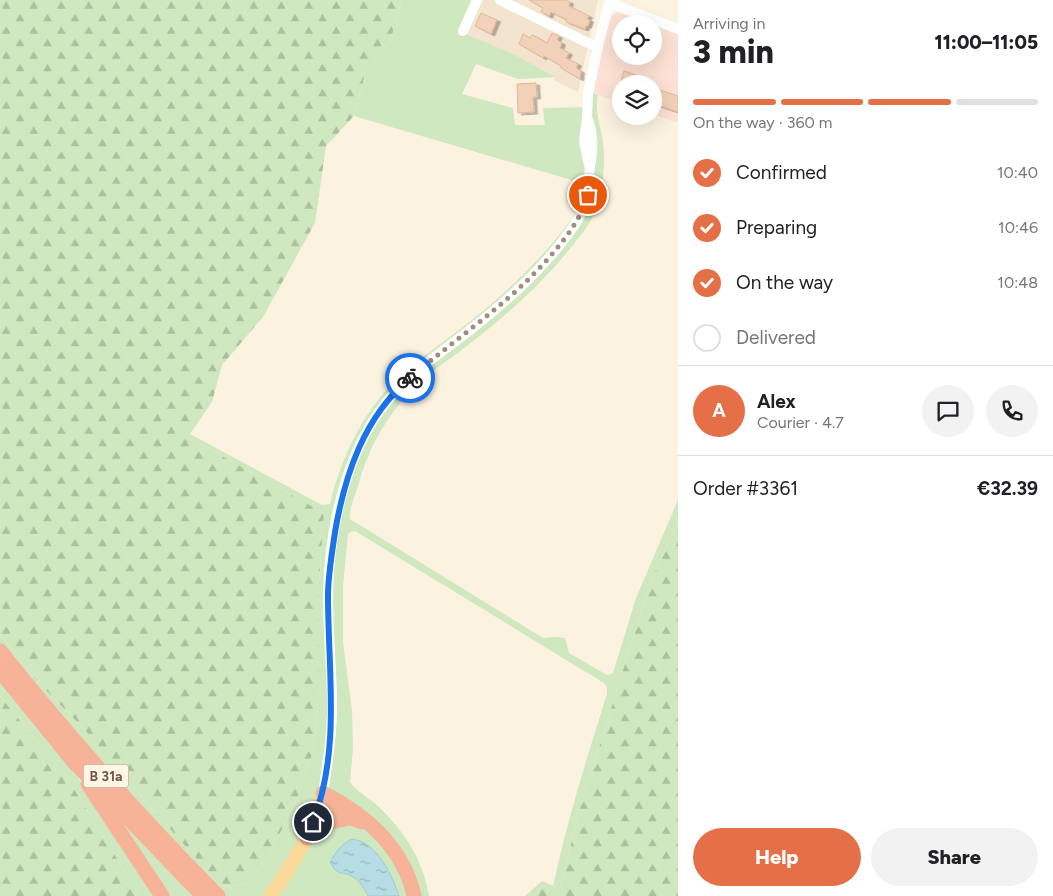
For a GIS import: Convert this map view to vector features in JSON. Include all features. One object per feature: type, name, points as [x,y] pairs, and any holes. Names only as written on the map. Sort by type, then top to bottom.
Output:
[{"type":"highway","name":"B 31a","points":[[0,650],[94,763],[218,896]]},
{"type":"highway","name":"B 31a","points":[[0,671],[74,762],[203,896]]},
{"type":"highway","points":[[74,762],[101,806],[162,896]]},
{"type":"highway","points":[[321,800],[348,818],[368,824]]},
{"type":"highway","points":[[321,800],[351,809],[383,836],[400,859],[407,873],[414,896]]},
{"type":"highway","points":[[307,838],[332,822],[348,818]]},
{"type":"main road","points":[[270,896],[290,868],[307,838],[321,800]]},
{"type":"street","points":[[463,31],[477,0]]},
{"type":"street","points":[[500,0],[588,44],[598,46]]},
{"type":"street","points":[[321,800],[332,726],[328,594],[331,558],[345,484],[357,449],[370,425],[402,384],[513,295],[551,255],[580,217],[590,185],[592,160],[592,130],[587,117],[588,94],[610,1],[678,28]]},
{"type":"shaded area","points":[[483,0],[598,0],[578,92],[553,80],[555,77],[467,34]]},
{"type":"shaded area","points":[[622,13],[627,15],[612,15]]},
{"type":"shaded area","points":[[611,16],[612,65],[662,65],[662,27],[678,33],[678,123],[662,118],[662,75],[612,75],[612,100],[592,93]]},
{"type":"green space","points":[[0,0],[402,0],[390,42],[366,71],[354,116],[326,146],[315,223],[263,317],[222,365],[212,402],[188,437],[324,513],[319,582],[319,689],[313,751],[300,792],[281,831],[267,858],[247,884],[227,887],[218,883],[84,729],[35,679],[0,634]]},
{"type":"green space","points":[[402,0],[473,0],[459,31],[515,55],[555,77],[518,79],[476,64],[462,94],[513,108],[515,125],[545,125],[543,108],[591,107],[592,93],[598,95],[597,111],[603,145],[603,175],[600,196],[588,226],[553,269],[520,302],[416,386],[393,412],[375,441],[366,461],[352,505],[350,519],[543,638],[565,638],[569,653],[607,675],[613,673],[636,598],[678,500],[678,521],[652,578],[579,811],[560,889],[553,886],[578,789],[607,694],[607,688],[604,683],[355,531],[348,534],[343,586],[343,642],[352,711],[353,748],[350,782],[379,807],[397,826],[412,847],[422,870],[429,896],[224,896],[202,876],[0,646],[0,634],[35,679],[84,729],[218,883],[227,887],[247,884],[267,858],[281,831],[300,792],[313,751],[319,689],[319,582],[324,513],[188,437],[190,434],[322,505],[330,504],[340,470],[354,438],[372,407],[395,381],[493,302],[532,266],[572,218],[581,202],[585,184],[354,116],[366,71],[390,42]]},
{"type":"green space","points":[[678,521],[678,896],[525,896],[542,881],[560,889],[579,811],[652,578]]},
{"type":"green space","points":[[0,680],[75,773],[157,896],[140,896],[69,781],[0,696]]},
{"type":"green space","points":[[0,696],[69,781],[140,896],[0,896]]},
{"type":"green space","points":[[101,797],[195,896],[166,896]]},
{"type":"water","points":[[352,839],[361,841],[376,853],[388,870],[399,896],[368,896],[356,879],[338,872],[333,867],[330,862],[334,855]]},
{"type":"building","points":[[529,0],[566,0],[570,2],[569,6],[589,16],[587,19],[590,20],[588,26],[585,29],[566,22],[567,20],[551,12],[549,16],[541,12],[543,8]]},
{"type":"building","points":[[481,13],[497,20],[491,34],[475,26]]},
{"type":"building","points":[[552,33],[559,36],[557,40],[562,43],[560,48],[569,53],[566,58],[578,64],[576,68],[581,71],[580,79],[544,56],[543,58],[519,44],[523,34],[530,38],[533,35],[547,43]]},
{"type":"building","points":[[624,71],[636,75],[623,75]]},
{"type":"building","points":[[536,83],[537,97],[533,97],[534,112],[518,113],[517,84]]},
{"type":"building","points":[[662,91],[678,96],[678,112],[662,107]]},
{"type":"way so far","points":[[410,378],[513,295],[533,275],[566,237],[580,217],[588,195]]},
{"type":"route","points":[[313,822],[323,793],[332,726],[328,594],[331,558],[338,515],[345,484],[357,449],[370,425],[385,404],[402,384],[410,378]]}]
